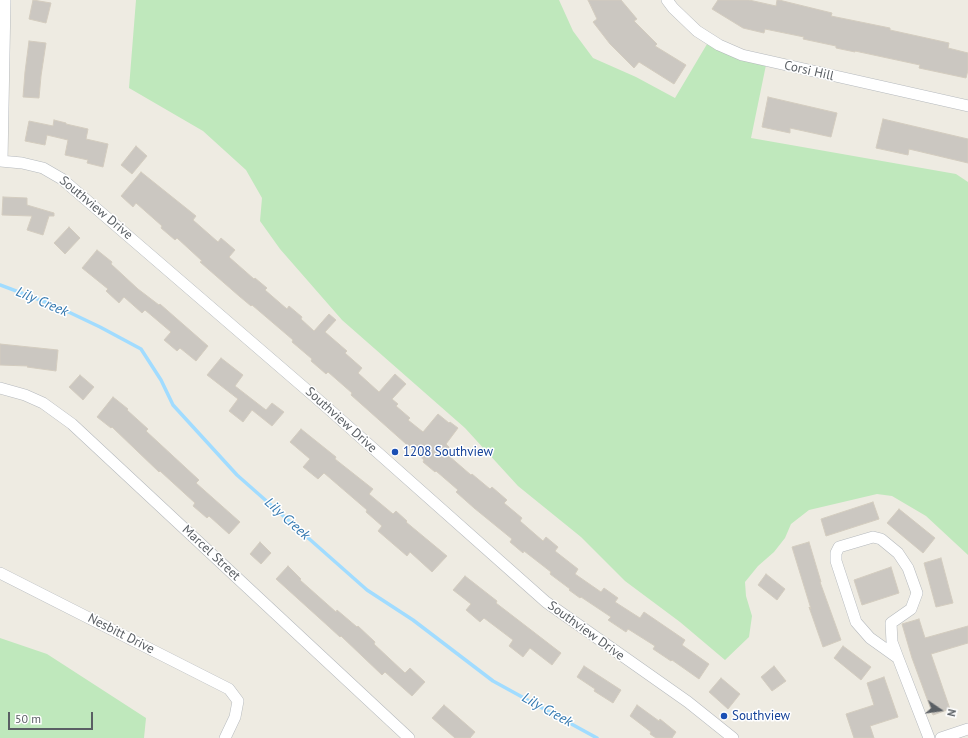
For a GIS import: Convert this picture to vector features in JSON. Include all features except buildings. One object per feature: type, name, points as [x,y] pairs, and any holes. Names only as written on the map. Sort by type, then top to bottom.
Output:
[{"type":"street","points":[[1,161],[3,11],[5,0]]},
{"type":"street","name":"Corsi Hill","points":[[667,0],[697,31],[719,45],[742,55],[968,106]]},
{"type":"street","name":"Southview Drive","points":[[1,161],[22,163],[43,168],[62,179],[322,403],[546,602],[688,702],[733,738]]},
{"type":"street","name":"Marcel Street","points":[[0,388],[25,395],[42,403],[72,424],[409,738]]},
{"type":"street","points":[[898,658],[870,638],[856,622],[836,562],[836,553],[839,547],[873,537],[881,539],[898,553],[908,568],[918,592],[911,609],[891,624],[892,642],[929,738]]},
{"type":"street","name":"Nesbitt Drive","points":[[0,573],[229,689],[238,701],[236,717],[225,738]]},
{"type":"street","points":[[941,738],[968,729]]},
{"type":"green space","points":[[136,0],[559,0],[573,31],[593,58],[636,77],[675,98],[710,39],[767,60],[751,138],[956,174],[968,182],[968,555],[926,516],[892,496],[877,494],[809,510],[791,524],[785,538],[774,552],[758,566],[745,582],[746,596],[752,616],[749,637],[725,660],[680,622],[625,581],[581,537],[518,486],[465,428],[342,320],[280,249],[260,221],[262,198],[246,170],[203,131],[129,88]]},
{"type":"green space","points":[[0,638],[47,654],[146,718],[144,738],[0,738]]},
{"type":"waterway","name":"Lily Creek","points":[[0,285],[56,306],[141,349],[161,380],[173,405],[237,475],[367,590],[413,620],[493,681],[597,738]]},
{"type":"place","name":"1208 Southview","points":[[395,452]]},
{"type":"place","name":"Southview","points":[[724,716]]}]
